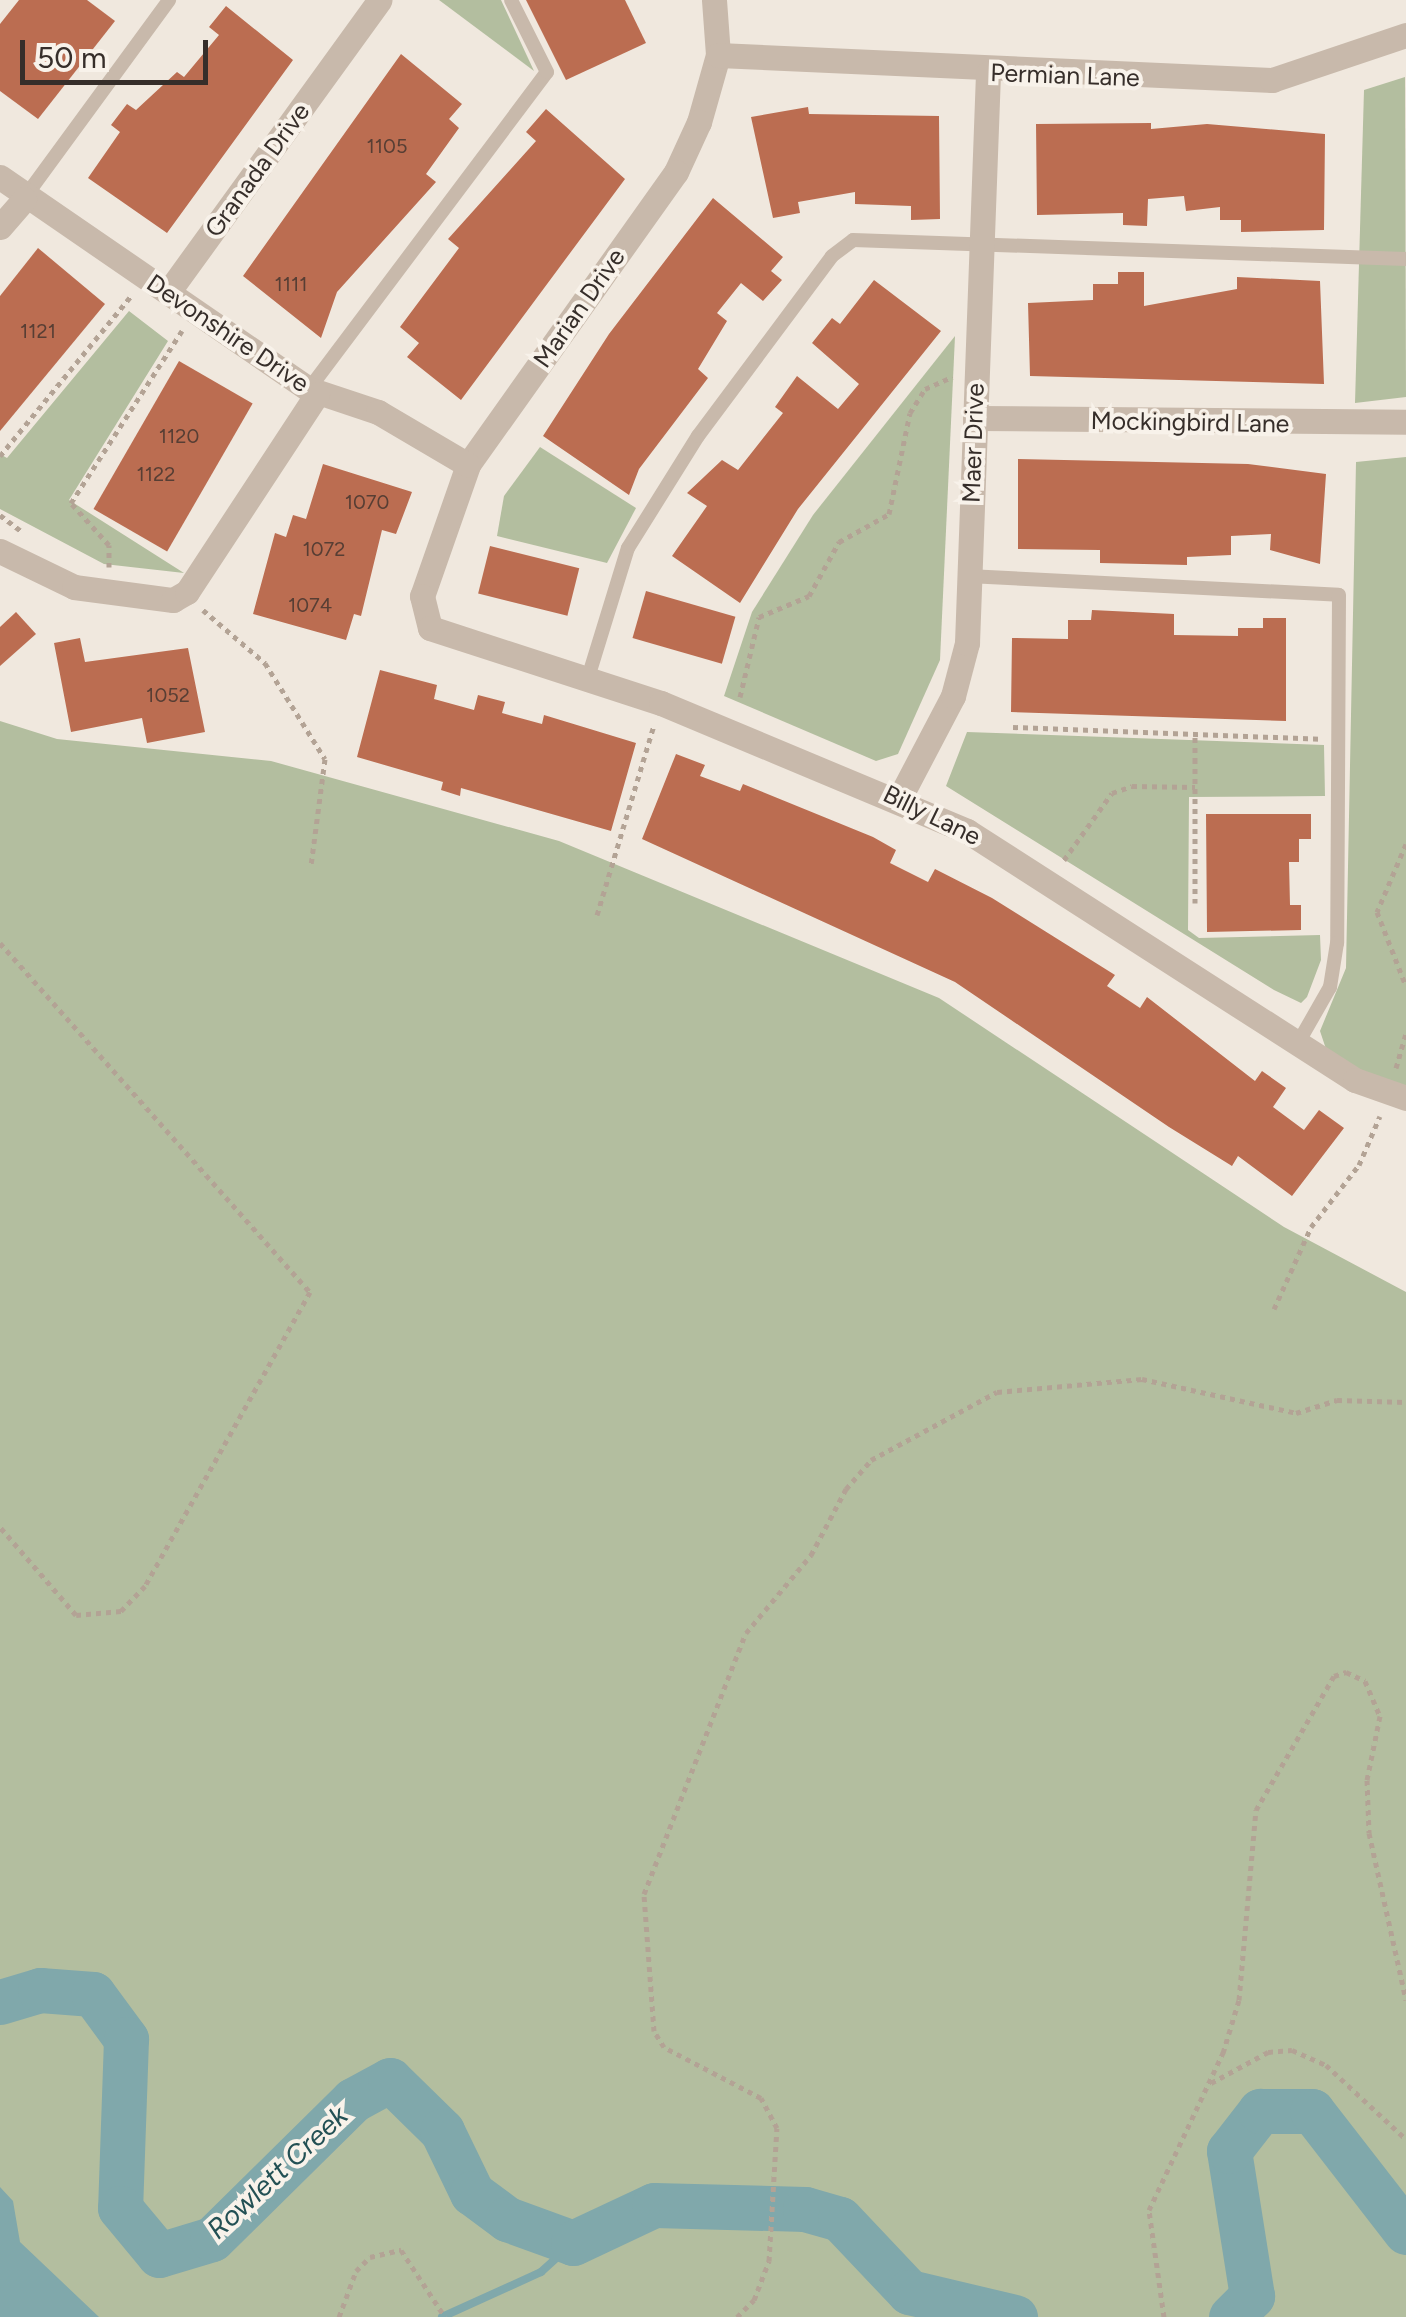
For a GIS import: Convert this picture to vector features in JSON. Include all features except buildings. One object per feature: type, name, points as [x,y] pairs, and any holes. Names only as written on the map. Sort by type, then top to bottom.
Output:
[{"type":"street","name":"Granada Drive","points":[[169,291],[380,0]]},
{"type":"street","name":"Marian Drive","points":[[422,612],[468,465],[676,172],[718,55],[714,0]]},
{"type":"street","name":"Permian Lane","points":[[718,55],[988,73],[1272,80],[1406,36]]},
{"type":"street","name":"Maer Drive","points":[[899,799],[952,696],[967,643],[988,73]]},
{"type":"street","name":"Devonshire Drive","points":[[0,177],[24,198],[169,291],[313,392],[378,412],[468,465]]},
{"type":"street","points":[[0,227],[24,198]]},
{"type":"street","points":[[0,551],[74,587],[126,599],[173,600],[187,592],[313,392]]},
{"type":"street","name":"Mockingbird Lane","points":[[975,418],[1406,422]]},
{"type":"street","name":"Billy Lane","points":[[422,612],[446,638],[587,681],[899,799],[1065,886],[1356,1080],[1400,1086]]},
{"type":"lane","points":[[24,198],[168,0]]},
{"type":"lane","points":[[313,392],[548,72],[511,0]]},
{"type":"lane","points":[[587,681],[628,548],[698,436],[832,256],[854,240],[1406,259]]},
{"type":"lane","points":[[968,576],[1340,594],[1337,943],[1330,987],[1298,1044]]},
{"type":"path","points":[[0,456],[132,296]]},
{"type":"path","points":[[109,570],[109,545],[71,503],[182,331]]},
{"type":"path","points":[[740,697],[759,618],[809,596],[839,542],[889,514],[910,413],[937,378],[956,376]]},
{"type":"path","points":[[0,515],[33,540]]},
{"type":"path","points":[[96,567],[123,572]]},
{"type":"path","points":[[187,592],[266,663],[325,759],[311,864]]},
{"type":"path","points":[[597,915],[654,725]]},
{"type":"path","points":[[1014,727],[1337,740]]},
{"type":"path","points":[[1195,734],[1195,904]]},
{"type":"path","points":[[1064,860],[1112,794],[1132,786],[1194,787]]},
{"type":"path","points":[[1406,844],[1377,912],[1406,986]]},
{"type":"path","points":[[0,942],[310,1292],[145,1586],[121,1610],[76,1615],[0,1527]]},
{"type":"path","points":[[1400,1086],[1406,1034]]},
{"type":"path","points":[[1274,1309],[1310,1226],[1358,1165],[1380,1116]]},
{"type":"path","points":[[737,2317],[762,2283],[778,2148],[772,2110],[760,2098],[664,2047],[654,2030],[644,1894],[746,1633],[811,1554],[858,1473],[997,1392],[1142,1379],[1296,1412],[1337,1400],[1406,1402]]},
{"type":"path","points":[[1164,2317],[1149,2210],[1208,2084],[1248,1953],[1256,1810],[1334,1676],[1346,1672],[1366,1680],[1380,1716],[1369,1767],[1369,1834],[1406,2000]]},
{"type":"path","points":[[1208,2084],[1268,2052],[1292,2050],[1326,2065],[1406,2139]]},
{"type":"path","points":[[339,2317],[356,2271],[370,2257],[400,2250],[424,2276],[445,2317]]},
{"type":"green space","points":[[439,0],[501,0],[534,71]]},
{"type":"green space","points":[[1405,77],[1406,397],[1355,403],[1364,90]]},
{"type":"green space","points":[[129,311],[168,341],[69,500],[184,573],[104,564],[0,509],[0,454],[7,458]]},
{"type":"green space","points":[[955,336],[940,660],[898,754],[876,761],[724,696],[752,612],[813,515]]},
{"type":"green space","points":[[540,447],[636,508],[607,563],[497,536],[504,496]]},
{"type":"green space","points":[[1406,457],[1406,1086],[1362,1073],[1326,1049],[1320,1031],[1346,968],[1356,462]]},
{"type":"green space","points":[[0,721],[57,739],[271,761],[559,841],[939,998],[1284,1227],[1406,1292],[1406,2317],[0,2317]]},
{"type":"green space","points":[[967,732],[1324,745],[1325,796],[1189,797],[1188,930],[1199,938],[1320,935],[1321,960],[1307,997],[1301,1003],[1274,990],[946,786]]},
{"type":"water","points":[[0,2187],[13,2201],[20,2242],[99,2317],[0,2317]]},
{"type":"waterway","name":"Rowlett Creek","points":[[0,2002],[40,1990],[93,1994],[126,2039],[120,2208],[159,2255],[212,2239],[353,2100],[390,2080],[442,2131],[472,2193],[507,2219],[573,2243],[654,2205],[805,2209],[840,2219],[909,2292],[1015,2317]]},
{"type":"waterway","name":"Rowlett Creek","points":[[1231,2317],[1252,2296],[1229,2151],[1260,2111],[1312,2111],[1406,2232]]},
{"type":"waterway","points":[[442,2317],[541,2272],[573,2243]]}]
